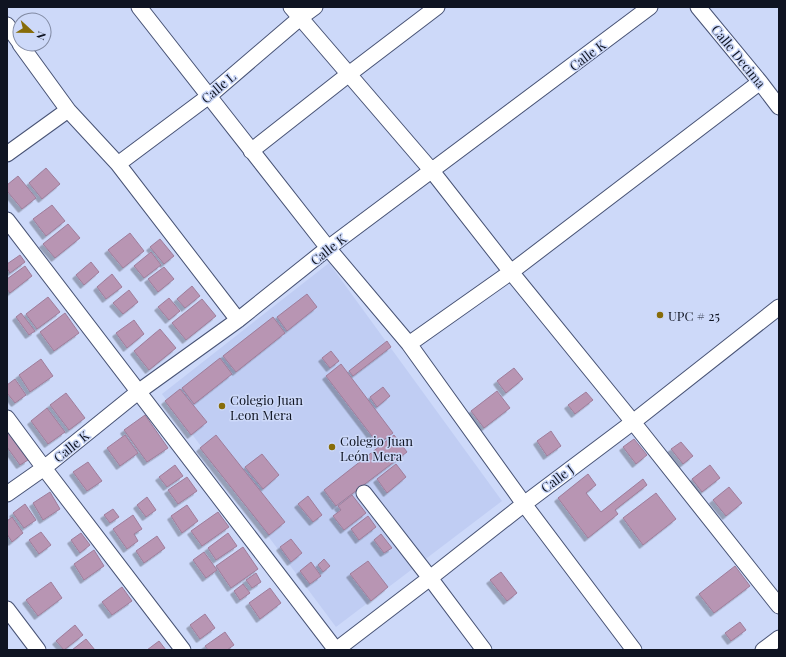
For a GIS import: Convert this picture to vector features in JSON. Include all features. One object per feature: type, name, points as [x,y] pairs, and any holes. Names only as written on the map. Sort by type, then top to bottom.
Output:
[{"type":"street","points":[[140,7],[328,248],[409,344],[524,504],[634,650]]},
{"type":"street","name":"Calle L","points":[[118,164],[209,96],[296,12],[315,7]]},
{"type":"street","points":[[251,151],[437,7]]},
{"type":"street","name":"Calle K","points":[[7,494],[44,468],[138,392],[238,320],[328,248],[650,7]]},
{"type":"street","name":"Calle Decima","points":[[698,7],[779,106]]},
{"type":"street","points":[[296,12],[432,171],[510,272],[779,606]]},
{"type":"street","points":[[26,52],[68,110],[118,164],[238,320]]},
{"type":"street","points":[[409,344],[510,272],[760,82]]},
{"type":"street","points":[[7,154],[68,110]]},
{"type":"street","points":[[7,220],[336,650]]},
{"type":"street","name":"Calle J","points":[[336,650],[779,307]]},
{"type":"street","points":[[7,418],[183,650]]},
{"type":"street","points":[[364,493],[484,650]]},
{"type":"street","points":[[7,609],[38,650]]},
{"type":"street","points":[[763,650],[779,638]]},
{"type":"shaded area","name":"Colegio Juan León Mera","points":[[329,263],[502,501],[336,627],[162,394]]},
{"type":"building","points":[[46,168],[60,184],[42,199],[29,183]]},
{"type":"building","points":[[18,176],[36,198],[22,209],[7,191],[7,185]]},
{"type":"building","points":[[52,205],[65,221],[46,236],[33,219]]},
{"type":"building","points":[[68,224],[80,238],[55,258],[43,244]]},
{"type":"building","points":[[130,233],[144,251],[123,268],[108,250]]},
{"type":"building","points":[[160,239],[174,256],[164,264],[150,247]]},
{"type":"building","points":[[151,252],[161,265],[144,278],[134,266]]},
{"type":"building","points":[[20,255],[25,262],[10,273],[7,268],[7,264]]},
{"type":"building","points":[[91,262],[99,272],[84,285],[76,275]]},
{"type":"building","points":[[25,266],[32,276],[10,293],[7,289],[7,279]]},
{"type":"building","points":[[164,267],[174,279],[158,292],[148,279]]},
{"type":"building","points":[[112,274],[122,287],[106,299],[97,287]]},
{"type":"building","points":[[192,286],[200,296],[185,308],[177,299]]},
{"type":"building","points":[[129,290],[138,302],[123,314],[113,303]]},
{"type":"building","points":[[307,294],[317,307],[287,331],[277,317]]},
{"type":"building","points":[[48,297],[60,312],[37,329],[26,314]]},
{"type":"building","points":[[169,298],[180,311],[169,320],[158,307]]},
{"type":"building","points":[[202,299],[216,316],[186,340],[172,323]]},
{"type":"building","points":[[21,313],[35,331],[29,335],[16,317]]},
{"type":"building","points":[[65,313],[79,333],[54,351],[40,332]]},
{"type":"building","points":[[273,317],[285,333],[236,372],[223,356]]},
{"type":"building","points":[[134,320],[144,334],[127,348],[116,333]]},
{"type":"building","points":[[160,329],[176,348],[149,370],[134,351]]},
{"type":"building","points":[[387,341],[391,347],[353,376],[349,371]]},
{"type":"building","points":[[331,351],[339,361],[330,368],[322,358]]},
{"type":"building","points":[[220,358],[232,374],[194,404],[182,388]]},
{"type":"building","points":[[41,359],[53,376],[30,392],[19,375]]},
{"type":"building","points":[[341,364],[393,433],[378,444],[326,376]]},
{"type":"building","points":[[514,368],[523,379],[506,393],[497,381]]},
{"type":"building","points":[[15,379],[26,395],[15,403],[7,393],[7,385]]},
{"type":"building","points":[[383,387],[390,396],[377,407],[370,397]]},
{"type":"building","points":[[180,389],[207,422],[191,435],[165,401]]},
{"type":"building","points":[[497,391],[510,408],[484,428],[471,411]]},
{"type":"building","points":[[586,392],[593,400],[575,414],[568,405]]},
{"type":"building","points":[[66,393],[85,418],[69,430],[50,405]]},
{"type":"building","points":[[47,408],[65,432],[48,444],[31,421]]},
{"type":"building","points":[[145,415],[168,448],[147,462],[124,430]]},
{"type":"building","points":[[7,431],[28,460],[20,465],[7,447]]},
{"type":"building","points":[[551,431],[561,446],[547,456],[537,441]]},
{"type":"building","points":[[125,435],[138,453],[120,466],[107,448]]},
{"type":"building","points":[[216,435],[285,522],[269,535],[200,448]]},
{"type":"building","points":[[394,435],[407,452],[336,506],[324,490]]},
{"type":"building","points":[[634,439],[647,455],[636,464],[623,447]]},
{"type":"building","points":[[681,442],[693,456],[683,464],[671,449]]},
{"type":"building","points":[[262,454],[279,475],[263,489],[245,467]]},
{"type":"building","points":[[88,462],[102,481],[87,491],[73,472]]},
{"type":"building","points":[[396,464],[406,477],[387,493],[377,479]]},
{"type":"building","points":[[175,465],[183,476],[167,487],[159,477]]},
{"type":"building","points":[[710,465],[720,478],[702,492],[692,479]]},
{"type":"building","points":[[588,474],[596,485],[586,493],[601,512],[643,479],[647,485],[615,510],[618,514],[588,538],[558,498]]},
{"type":"building","points":[[187,477],[197,491],[178,504],[168,490]]},
{"type":"building","points":[[729,487],[742,503],[726,516],[713,500]]},
{"type":"building","points":[[50,492],[60,509],[43,520],[33,503]]},
{"type":"building","points":[[656,493],[676,519],[643,545],[623,518]]},
{"type":"building","points":[[352,495],[366,513],[344,530],[333,516],[341,510],[338,506]]},
{"type":"building","points":[[308,496],[322,515],[313,522],[298,504]]},
{"type":"building","points":[[147,497],[156,510],[146,517],[137,505]]},
{"type":"building","points":[[25,504],[36,520],[24,528],[13,513]]},
{"type":"building","points":[[187,505],[198,521],[182,533],[171,516]]},
{"type":"building","points":[[113,509],[119,517],[110,523],[104,515]]},
{"type":"building","points":[[218,512],[229,527],[202,546],[191,531]]},
{"type":"building","points":[[133,515],[142,529],[134,534],[138,541],[127,549],[113,529]]},
{"type":"building","points":[[368,516],[376,527],[359,540],[351,529]]},
{"type":"building","points":[[12,517],[23,533],[12,542],[7,534],[7,521]]},
{"type":"building","points":[[41,532],[51,545],[39,554],[29,540]]},
{"type":"building","points":[[81,533],[90,545],[80,553],[71,540]]},
{"type":"building","points":[[228,533],[237,546],[216,560],[208,548]]},
{"type":"building","points":[[381,534],[392,548],[384,553],[374,540]]},
{"type":"building","points":[[157,536],[165,548],[144,563],[136,551]]},
{"type":"building","points":[[291,539],[302,553],[291,562],[280,547]]},
{"type":"building","points":[[243,547],[258,569],[231,588],[216,566]]},
{"type":"building","points":[[94,550],[104,566],[84,580],[74,564]]},
{"type":"building","points":[[204,552],[217,570],[206,578],[193,560]]},
{"type":"building","points":[[324,559],[330,566],[323,572],[318,565]]},
{"type":"building","points":[[368,561],[388,587],[371,601],[350,574]]},
{"type":"building","points":[[311,562],[321,576],[310,584],[300,571]]},
{"type":"building","points":[[735,566],[750,586],[714,613],[699,594]]},
{"type":"building","points":[[501,572],[517,593],[507,601],[490,580]]},
{"type":"building","points":[[256,573],[261,582],[252,588],[246,580]]},
{"type":"building","points":[[51,582],[62,598],[38,616],[26,600]]},
{"type":"building","points":[[243,584],[250,593],[240,600],[234,591]]},
{"type":"building","points":[[122,587],[132,601],[112,615],[102,602]]},
{"type":"building","points":[[270,588],[281,603],[260,619],[249,603]]},
{"type":"building","points":[[205,614],[215,628],[200,639],[190,625]]},
{"type":"building","points":[[740,622],[746,630],[731,641],[725,633]]},
{"type":"building","points":[[75,625],[83,635],[64,650],[56,641]]},
{"type":"building","points":[[225,632],[234,645],[227,650],[208,650],[205,646]]},
{"type":"building","points":[[86,639],[95,650],[72,650]]},
{"type":"building","points":[[159,641],[166,650],[147,650]]},
{"type":"place","name":"UPC # 25","points":[[660,315]]},
{"type":"place","name":"Colegio Juan Leon Mera","points":[[222,406]]},
{"type":"place","name":"Colegio Juan León Mera","points":[[332,447]]}]
